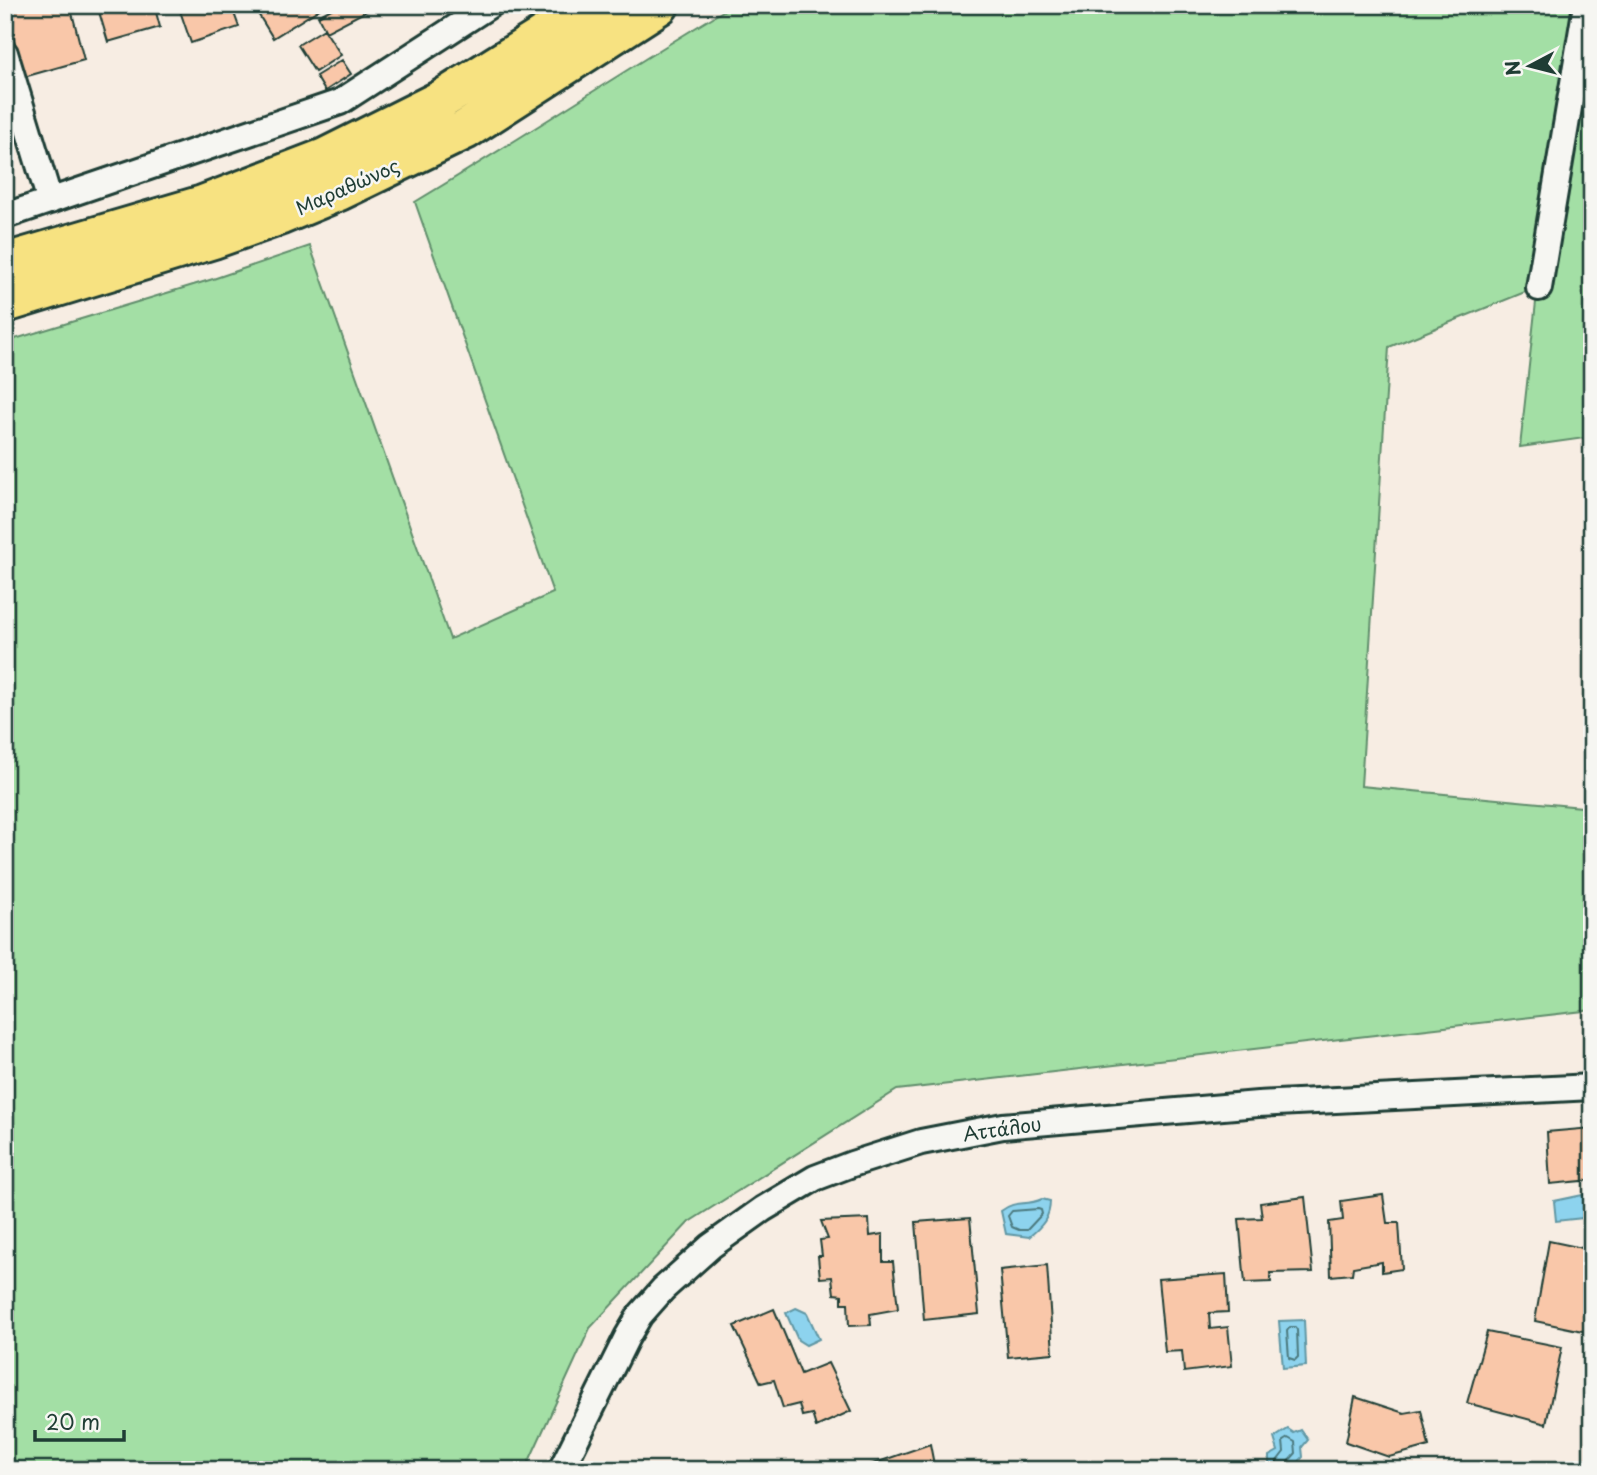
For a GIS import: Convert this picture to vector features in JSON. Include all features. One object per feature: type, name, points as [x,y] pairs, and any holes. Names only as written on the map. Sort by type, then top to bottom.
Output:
[{"type":"main road","name":"Μαραθώνος","points":[[5,263],[203,205],[325,158],[441,100],[593,5]]},
{"type":"main road","name":"Μαραθώνος","points":[[5,303],[213,239],[339,191],[465,130],[659,5]]},
{"type":"street","points":[[5,216],[340,102],[490,5]]},
{"type":"street","points":[[1539,288],[1586,5]]},
{"type":"street","points":[[5,53],[50,201]]},
{"type":"street","name":"Αττάλου","points":[[561,1470],[627,1337],[640,1315],[663,1289],[711,1246],[763,1209],[815,1178],[852,1164],[921,1142],[1003,1126],[1258,1104],[1592,1087]]},
{"type":"green space","points":[[733,5],[1580,5],[1530,290],[1389,347],[1361,786],[1592,808],[1592,1010],[897,1090],[689,1222],[590,1328],[525,1470],[5,1470],[5,342],[213,279],[310,246],[450,639],[553,593],[415,202]]},
{"type":"green space","points":[[1592,27],[1592,437],[1520,447],[1536,302],[1545,298]]},
{"type":"water","points":[[1592,1193],[1592,1217],[1556,1221],[1554,1201]]},
{"type":"water","points":[[1042,1199],[1050,1201],[1050,1207],[1047,1217],[1038,1229],[1029,1237],[1006,1234],[1001,1211],[1011,1205]]},
{"type":"water","points":[[796,1308],[807,1313],[819,1339],[806,1345],[798,1340],[786,1313]]},
{"type":"water","points":[[1304,1320],[1306,1366],[1283,1368],[1279,1321]]},
{"type":"water","points":[[1288,1429],[1294,1433],[1301,1430],[1308,1440],[1302,1447],[1303,1457],[1292,1470],[1269,1470],[1269,1456],[1278,1451],[1274,1438]]},
{"type":"building","points":[[20,5],[70,5],[84,60],[24,77],[6,9]]},
{"type":"building","points":[[97,5],[154,5],[160,27],[108,42]]},
{"type":"building","points":[[178,5],[231,5],[239,27],[191,43]]},
{"type":"building","points":[[268,5],[326,5],[273,38],[257,12]]},
{"type":"building","points":[[339,5],[378,5],[326,32],[318,16]]},
{"type":"building","points":[[324,29],[341,55],[315,72],[298,45]]},
{"type":"building","points":[[342,60],[351,74],[325,91],[316,76]]},
{"type":"building","points":[[1592,1128],[1592,1180],[1550,1184],[1547,1132]]},
{"type":"building","points":[[1383,1195],[1387,1223],[1399,1223],[1402,1269],[1382,1272],[1382,1262],[1353,1267],[1352,1274],[1331,1276],[1329,1222],[1343,1220],[1341,1201]]},
{"type":"building","points":[[1305,1197],[1313,1272],[1270,1273],[1271,1282],[1245,1283],[1239,1219],[1262,1218],[1260,1203]]},
{"type":"building","points":[[970,1218],[979,1314],[924,1320],[916,1222]]},
{"type":"building","points":[[869,1219],[870,1236],[883,1234],[883,1262],[893,1262],[898,1309],[870,1314],[871,1325],[849,1326],[848,1303],[842,1303],[842,1295],[834,1294],[832,1277],[820,1278],[820,1240],[828,1239],[821,1221]]},
{"type":"building","points":[[1549,1241],[1592,1250],[1592,1333],[1535,1321]]},
{"type":"building","points":[[1047,1265],[1053,1353],[1008,1357],[1000,1270]]},
{"type":"building","points":[[1226,1274],[1228,1312],[1209,1313],[1210,1329],[1228,1327],[1232,1366],[1184,1372],[1182,1351],[1165,1352],[1158,1279]]},
{"type":"building","points":[[774,1309],[801,1374],[828,1363],[851,1411],[816,1427],[812,1414],[802,1416],[799,1404],[783,1408],[774,1380],[761,1383],[734,1326]]},
{"type":"building","points":[[1487,1332],[1562,1347],[1546,1424],[1467,1403]]},
{"type":"building","points":[[1355,1397],[1404,1413],[1421,1410],[1429,1446],[1389,1457],[1346,1442]]},
{"type":"building","points":[[930,1444],[935,1470],[864,1470],[864,1467]]}]
